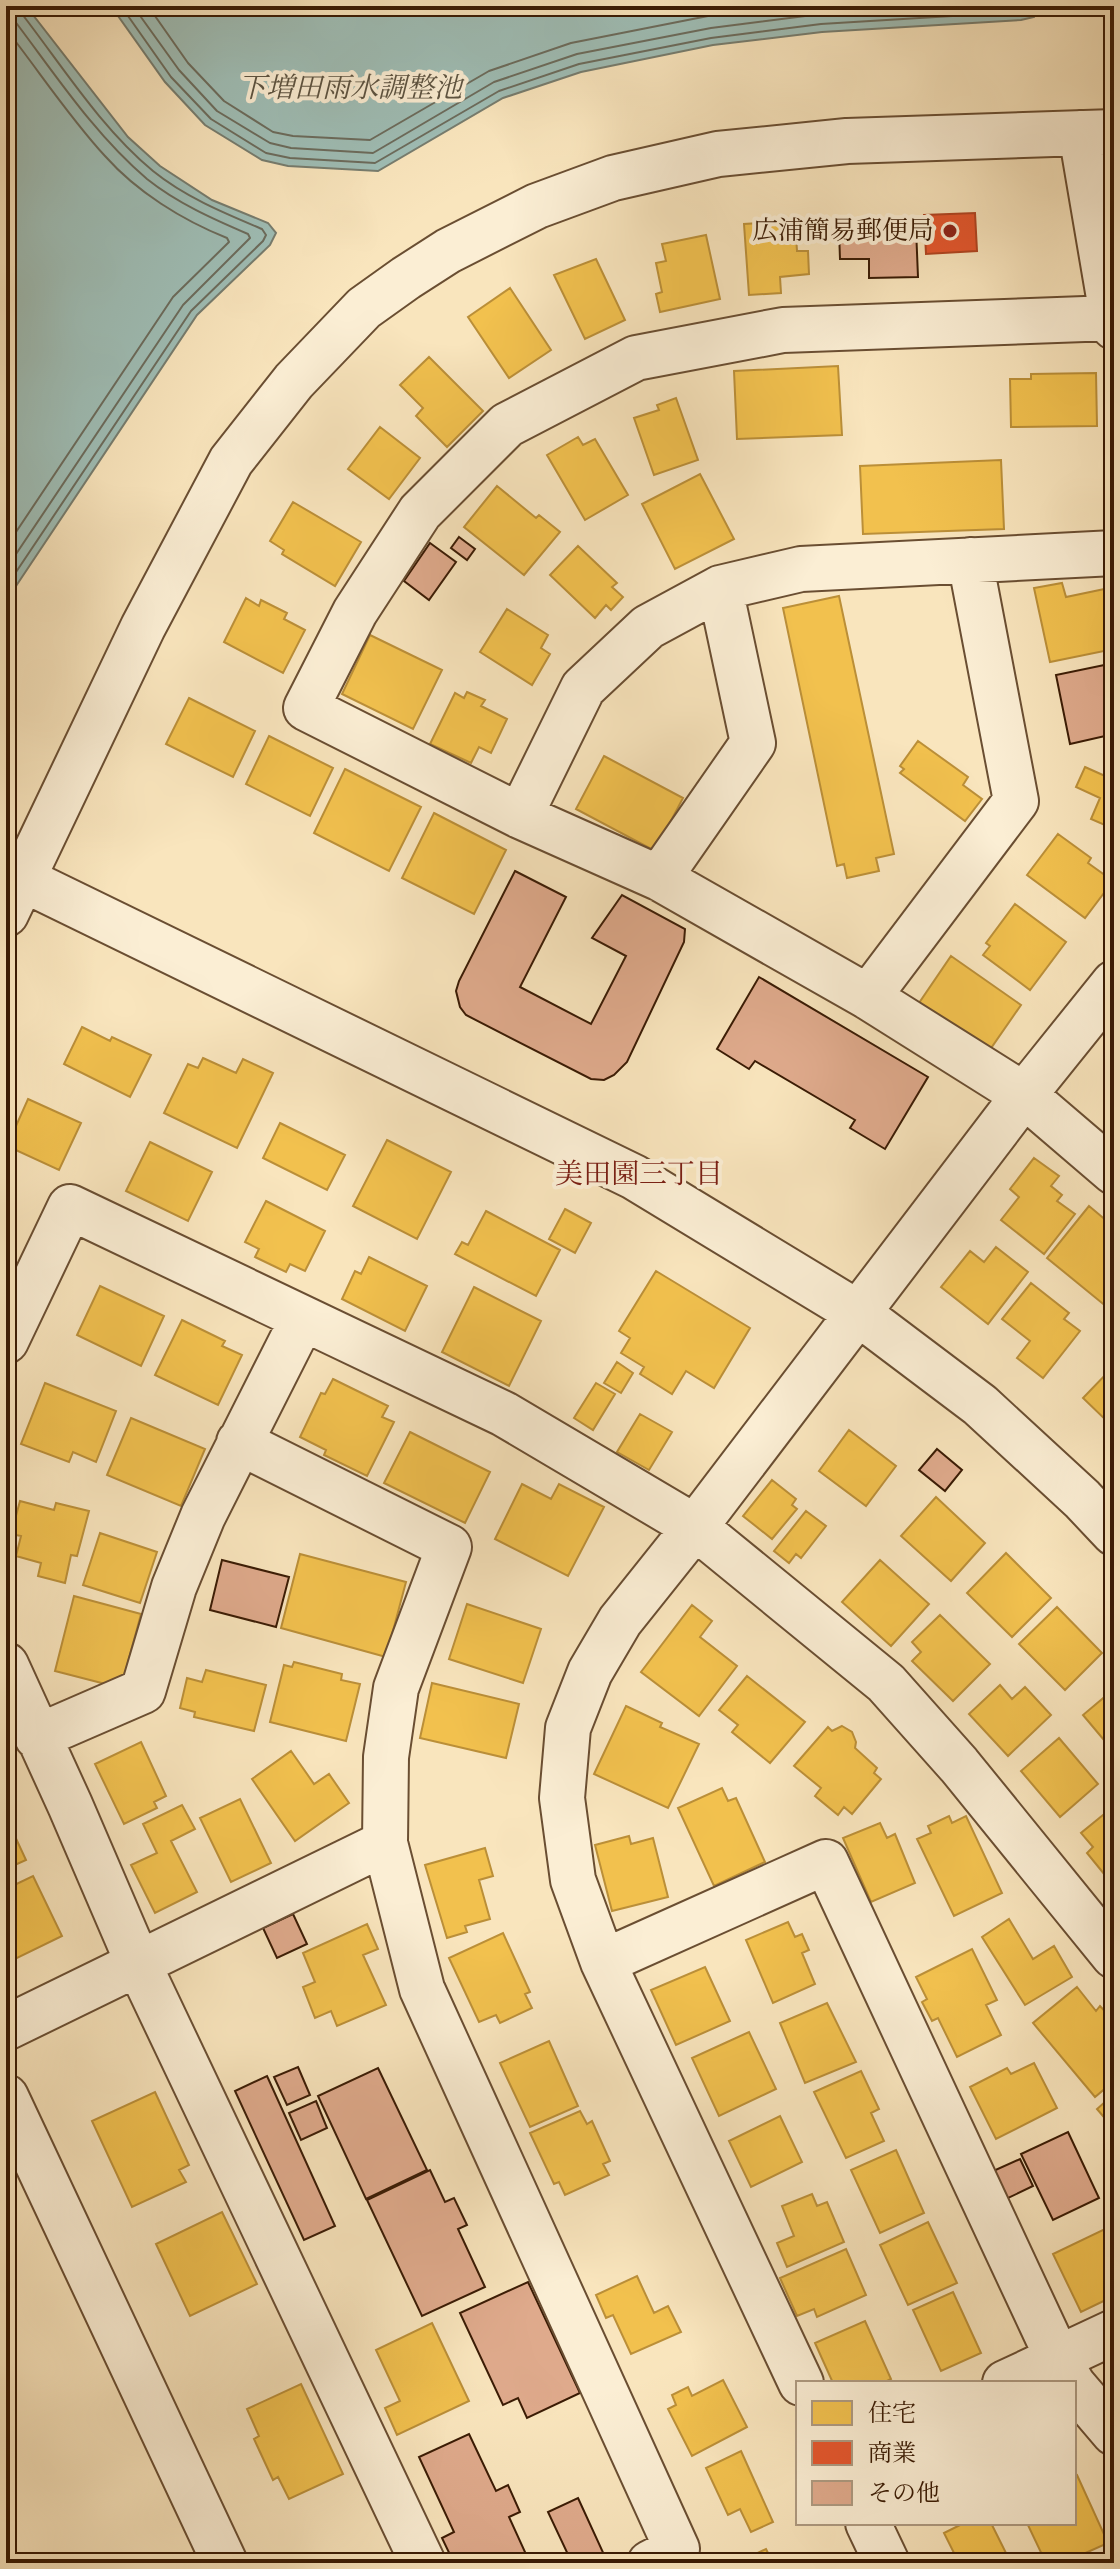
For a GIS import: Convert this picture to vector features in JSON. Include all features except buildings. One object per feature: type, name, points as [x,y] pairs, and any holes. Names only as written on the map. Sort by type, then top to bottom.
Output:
[{"type":"street","points":[[1114,1172],[1024,1095],[868,997],[659,878],[520,816],[306,708],[355,612],[420,512],[507,425],[636,358],[783,330],[1113,322],[1097,132],[847,141],[718,154],[613,178],[537,206],[448,251],[364,308],[294,381],[231,461],[143,627],[12,888],[634,1177],[858,1313],[980,1405],[1082,1499],[1114,1533]]},
{"type":"street","points":[[520,816],[583,688],[648,627],[720,588],[801,569],[1114,553]]},
{"type":"street","points":[[868,997],[1016,801],[970,560]]},
{"type":"street","points":[[659,878],[753,743],[720,588]]},
{"type":"street","points":[[800,2381],[603,1962],[573,1880],[562,1798],[568,1728],[590,1672],[620,1621],[1024,1095],[1114,983]]},
{"type":"street","points":[[6,1341],[70,1207],[504,1414],[695,1527],[886,1683],[959,1765],[1114,1956]]},
{"type":"street","points":[[37,1737],[143,1691],[174,1587],[203,1516],[302,1320]]},
{"type":"street","points":[[239,1442],[449,1547],[396,1688],[386,1757],[385,1843],[422,1989],[677,2549],[650,2563]]},
{"type":"street","points":[[6,1665],[138,1963],[423,2563]]},
{"type":"street","points":[[6,2028],[385,1843]]},
{"type":"street","points":[[603,1962],[826,1862],[1068,2376]]},
{"type":"street","points":[[6,2097],[225,2563]]},
{"type":"street","points":[[1023,2381],[1068,2376],[1114,2332]]},
{"type":"street","points":[[1076,2386],[1114,2433]]},
{"type":"street","points":[[869,2525],[887,2563]]},
{"type":"water","points":[[6,6],[26,6],[128,137],[160,166],[212,200],[268,223],[276,233],[270,245],[197,315],[6,601]]},
{"type":"water","name":"下増田雨水調整池","points":[[111,6],[1035,6],[1034,17],[1021,20],[822,32],[713,45],[581,72],[503,98],[378,171],[288,166],[262,160],[205,125],[165,82]]},
{"type":"place","name":"広浦簡易郵便局","points":[[950,231]]},
{"type":"district","name":"美田園三丁目","points":[[639,1174]]}]
